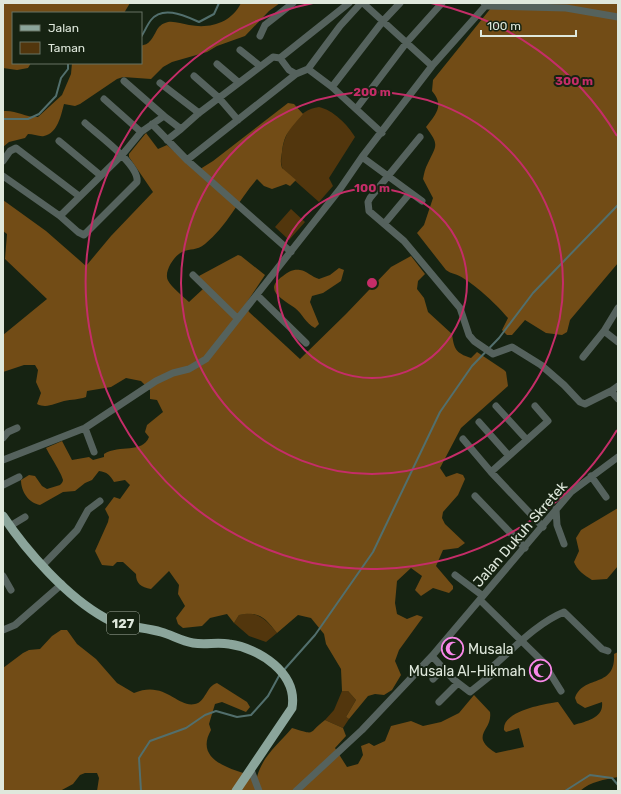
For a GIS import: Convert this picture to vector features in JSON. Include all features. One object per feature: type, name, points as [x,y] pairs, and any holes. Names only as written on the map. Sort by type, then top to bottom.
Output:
[{"type":"main road","name":"127","points":[[3,516],[27,548],[43,565],[62,584],[93,610],[114,621],[144,627],[193,643],[228,644],[245,647],[268,659],[285,676],[293,695],[292,708],[236,791]]},
{"type":"street","points":[[260,36],[265,25],[293,3]]},
{"type":"street","points":[[280,58],[349,3]]},
{"type":"street","points":[[187,160],[296,74],[308,69],[340,26],[362,3],[432,66]]},
{"type":"street","points":[[332,87],[383,21],[400,3]]},
{"type":"street","points":[[356,109],[407,42],[442,3]]},
{"type":"street","points":[[3,460],[85,428],[156,381],[172,373],[189,369],[206,358],[340,189],[362,157],[382,133],[432,66],[487,4],[566,8],[618,17]]},
{"type":"street","points":[[240,50],[260,66]]},
{"type":"street","points":[[167,140],[238,82],[274,57],[280,58],[289,70],[296,74]]},
{"type":"street","points":[[217,64],[238,82]]},
{"type":"street","points":[[308,69],[332,87],[382,133]]},
{"type":"street","points":[[194,76],[219,98],[238,120]]},
{"type":"street","points":[[124,81],[181,129]]},
{"type":"street","points":[[160,83],[199,113]]},
{"type":"street","points":[[104,99],[141,132]]},
{"type":"street","points":[[60,216],[122,155],[141,132],[164,116]]},
{"type":"street","points":[[3,176],[60,216],[78,232],[84,235],[137,182],[137,176],[122,155],[85,123]]},
{"type":"street","points":[[152,124],[187,160],[291,252]]},
{"type":"street","points":[[420,137],[368,202],[369,210],[404,242],[460,308],[469,335],[474,341],[493,354],[512,347],[541,365],[564,385],[580,402],[586,404],[618,386]]},
{"type":"street","points":[[59,141],[100,175]]},
{"type":"street","points":[[3,161],[10,151],[16,148],[79,196]]},
{"type":"street","points":[[362,157],[422,201]]},
{"type":"street","points":[[384,224],[410,193]]},
{"type":"street","points":[[193,275],[237,318]]},
{"type":"street","points":[[257,295],[306,343]]},
{"type":"street","points":[[583,357],[604,331],[618,308]]},
{"type":"street","points":[[604,331],[618,342]]},
{"type":"street","points":[[611,391],[618,399]]},
{"type":"street","points":[[496,406],[527,440]]},
{"type":"street","points":[[491,472],[548,421],[536,406]]},
{"type":"street","points":[[480,422],[509,456]]},
{"type":"street","points":[[3,438],[17,428]]},
{"type":"street","points":[[85,428],[94,452]]},
{"type":"street","points":[[463,439],[491,472],[543,527]]},
{"type":"street","name":"Jalan Dukuh Skretek","points":[[296,791],[362,730],[432,656],[543,527],[571,492],[618,457]]},
{"type":"street","points":[[591,476],[606,497]]},
{"type":"street","points":[[3,485],[19,477]]},
{"type":"street","points":[[475,496],[525,548]]},
{"type":"street","points":[[43,565],[77,530],[88,510],[100,501]]},
{"type":"street","points":[[556,509],[557,526],[564,544]]},
{"type":"street","points":[[10,526],[25,517]]},
{"type":"street","points":[[454,575],[482,598]]},
{"type":"street","points":[[3,576],[10,590]]},
{"type":"street","points":[[3,630],[15,625],[62,584]]},
{"type":"street","name":"Jalan Dukuh Skretek","points":[[482,598],[543,662],[561,691]]},
{"type":"street","points":[[432,656],[443,669],[467,691],[473,690],[495,672],[491,668],[522,641],[564,612],[602,649],[608,651]]},
{"type":"street","points":[[434,679],[443,669]]},
{"type":"street","points":[[439,702],[458,683]]},
{"type":"street","points":[[251,770],[259,791]]},
{"type":"green space","points":[[319,107],[330,111],[340,119],[355,137],[329,178],[333,186],[319,202],[284,171],[281,162],[283,145],[293,123],[305,112]]},
{"type":"green space","points":[[291,209],[305,222],[289,240],[275,227]]},
{"type":"green space","points":[[249,613],[265,620],[277,633],[266,642],[249,636],[234,623],[239,615]]},
{"type":"green space","points":[[342,691],[348,691],[356,700],[346,717],[349,719],[343,728],[325,720],[334,710]]},
{"type":"shaded area","points":[[3,3],[130,3],[125,12],[12,12],[12,64],[30,64],[28,68],[17,70],[3,68]]},
{"type":"shaded area","points":[[241,3],[280,3],[269,11],[245,36],[217,46],[207,52],[172,62],[163,67],[151,79],[123,77],[117,79],[80,104],[75,106],[64,104],[56,127],[49,134],[42,136],[28,134],[25,138],[9,142],[3,147],[3,111],[38,117],[62,95],[71,74],[72,64],[142,64],[142,46],[147,44],[152,39],[158,28],[164,23],[176,22],[197,26],[212,25],[226,20],[237,10]]},
{"type":"shaded area","points":[[495,3],[618,3],[618,263],[570,320],[567,332],[562,335],[546,333],[525,320],[512,335],[507,335],[502,330],[508,318],[504,313],[475,286],[446,270],[417,233],[424,225],[433,198],[423,179],[425,169],[435,148],[435,141],[426,127],[438,109],[438,101],[432,91],[433,80]]},
{"type":"shaded area","points":[[288,103],[294,104],[303,114],[286,135],[281,158],[282,168],[296,180],[290,186],[286,184],[272,189],[264,186],[257,179],[213,237],[196,249],[182,252],[173,260],[167,274],[170,283],[189,302],[203,289],[199,276],[238,255],[241,256],[265,275],[245,305],[249,312],[300,359],[391,267],[411,256],[425,274],[418,281],[417,289],[424,298],[428,312],[452,334],[458,352],[471,358],[477,352],[504,370],[506,372],[508,386],[461,428],[440,468],[446,477],[457,473],[463,475],[465,479],[458,495],[443,512],[442,518],[445,524],[465,543],[458,548],[443,550],[436,566],[453,586],[453,589],[449,593],[433,588],[421,596],[415,590],[422,576],[411,568],[397,581],[395,603],[397,614],[407,619],[417,615],[423,617],[399,650],[395,661],[401,675],[392,690],[384,695],[375,694],[368,696],[349,719],[346,717],[356,700],[348,691],[342,691],[341,669],[326,644],[324,634],[311,618],[298,615],[277,633],[265,619],[261,616],[252,614],[239,615],[234,623],[227,614],[210,618],[202,626],[183,628],[178,624],[176,618],[185,606],[178,594],[179,585],[169,571],[151,589],[138,583],[136,574],[123,562],[117,562],[113,566],[102,565],[95,551],[108,522],[109,517],[105,509],[114,497],[120,499],[130,485],[125,480],[114,482],[108,474],[99,471],[92,480],[85,483],[75,491],[63,492],[40,505],[32,502],[24,493],[21,480],[29,475],[35,476],[42,486],[47,489],[62,483],[62,477],[46,448],[62,441],[72,460],[89,457],[93,460],[104,457],[104,454],[110,451],[136,447],[146,442],[149,437],[145,432],[147,425],[163,412],[157,400],[150,399],[150,390],[141,381],[126,378],[111,387],[87,391],[86,397],[44,406],[37,404],[41,393],[36,382],[38,370],[35,365],[24,365],[3,372],[3,335],[47,299],[5,259],[7,234],[3,231],[3,200],[46,231],[86,266],[111,236],[153,192],[129,157],[129,154],[146,133],[158,149],[167,145],[197,171],[213,161]]},
{"type":"shaded area","points":[[339,268],[344,270],[341,281],[323,293],[312,296],[310,302],[319,324],[315,328],[309,324],[298,310],[280,298],[274,290],[274,286],[277,281],[293,270],[303,271],[319,279],[330,275]]},
{"type":"shaded area","points":[[618,508],[618,566],[607,579],[592,580],[581,572],[574,562],[579,551],[576,538],[581,530]]},
{"type":"shaded area","points":[[61,630],[67,630],[77,644],[96,659],[117,683],[134,693],[145,690],[154,690],[169,695],[182,702],[195,704],[199,703],[210,687],[217,683],[247,702],[250,707],[246,712],[222,702],[215,704],[209,724],[211,730],[207,741],[208,750],[212,757],[219,763],[257,777],[267,756],[292,728],[312,732],[325,720],[343,728],[346,736],[335,748],[347,767],[358,764],[363,755],[361,746],[369,743],[374,746],[385,741],[391,726],[411,721],[423,726],[441,722],[459,713],[474,695],[490,712],[490,718],[483,737],[484,742],[488,747],[496,753],[524,747],[519,728],[506,732],[504,730],[505,723],[517,713],[534,707],[558,702],[574,725],[594,718],[600,712],[602,702],[585,708],[577,703],[575,698],[579,691],[585,686],[605,677],[610,672],[613,665],[614,654],[618,652],[618,777],[593,783],[580,791],[97,791],[99,778],[97,773],[85,773],[80,775],[73,784],[60,791],[3,791],[3,668],[23,653],[29,650],[40,649],[52,636]]},
{"type":"waterway","points":[[142,35],[151,20],[162,13],[174,13],[199,22],[214,14],[219,3]]},
{"type":"waterway","points":[[3,119],[28,119],[39,114],[56,96],[61,78],[68,69],[68,64]]},
{"type":"waterway","points":[[283,671],[315,635],[373,552],[440,412],[472,366],[499,338],[533,293],[618,205]]},
{"type":"waterway","points":[[141,791],[139,758],[150,741],[186,728],[205,715],[216,711],[237,717],[251,715],[268,696],[280,674]]},
{"type":"waterway","points":[[565,791],[590,775],[612,778],[618,785]]},
{"type":"place","name":"Musala","points":[[453,649]]},
{"type":"place","name":"Musala Al-Hikmah","points":[[541,671]]}]
